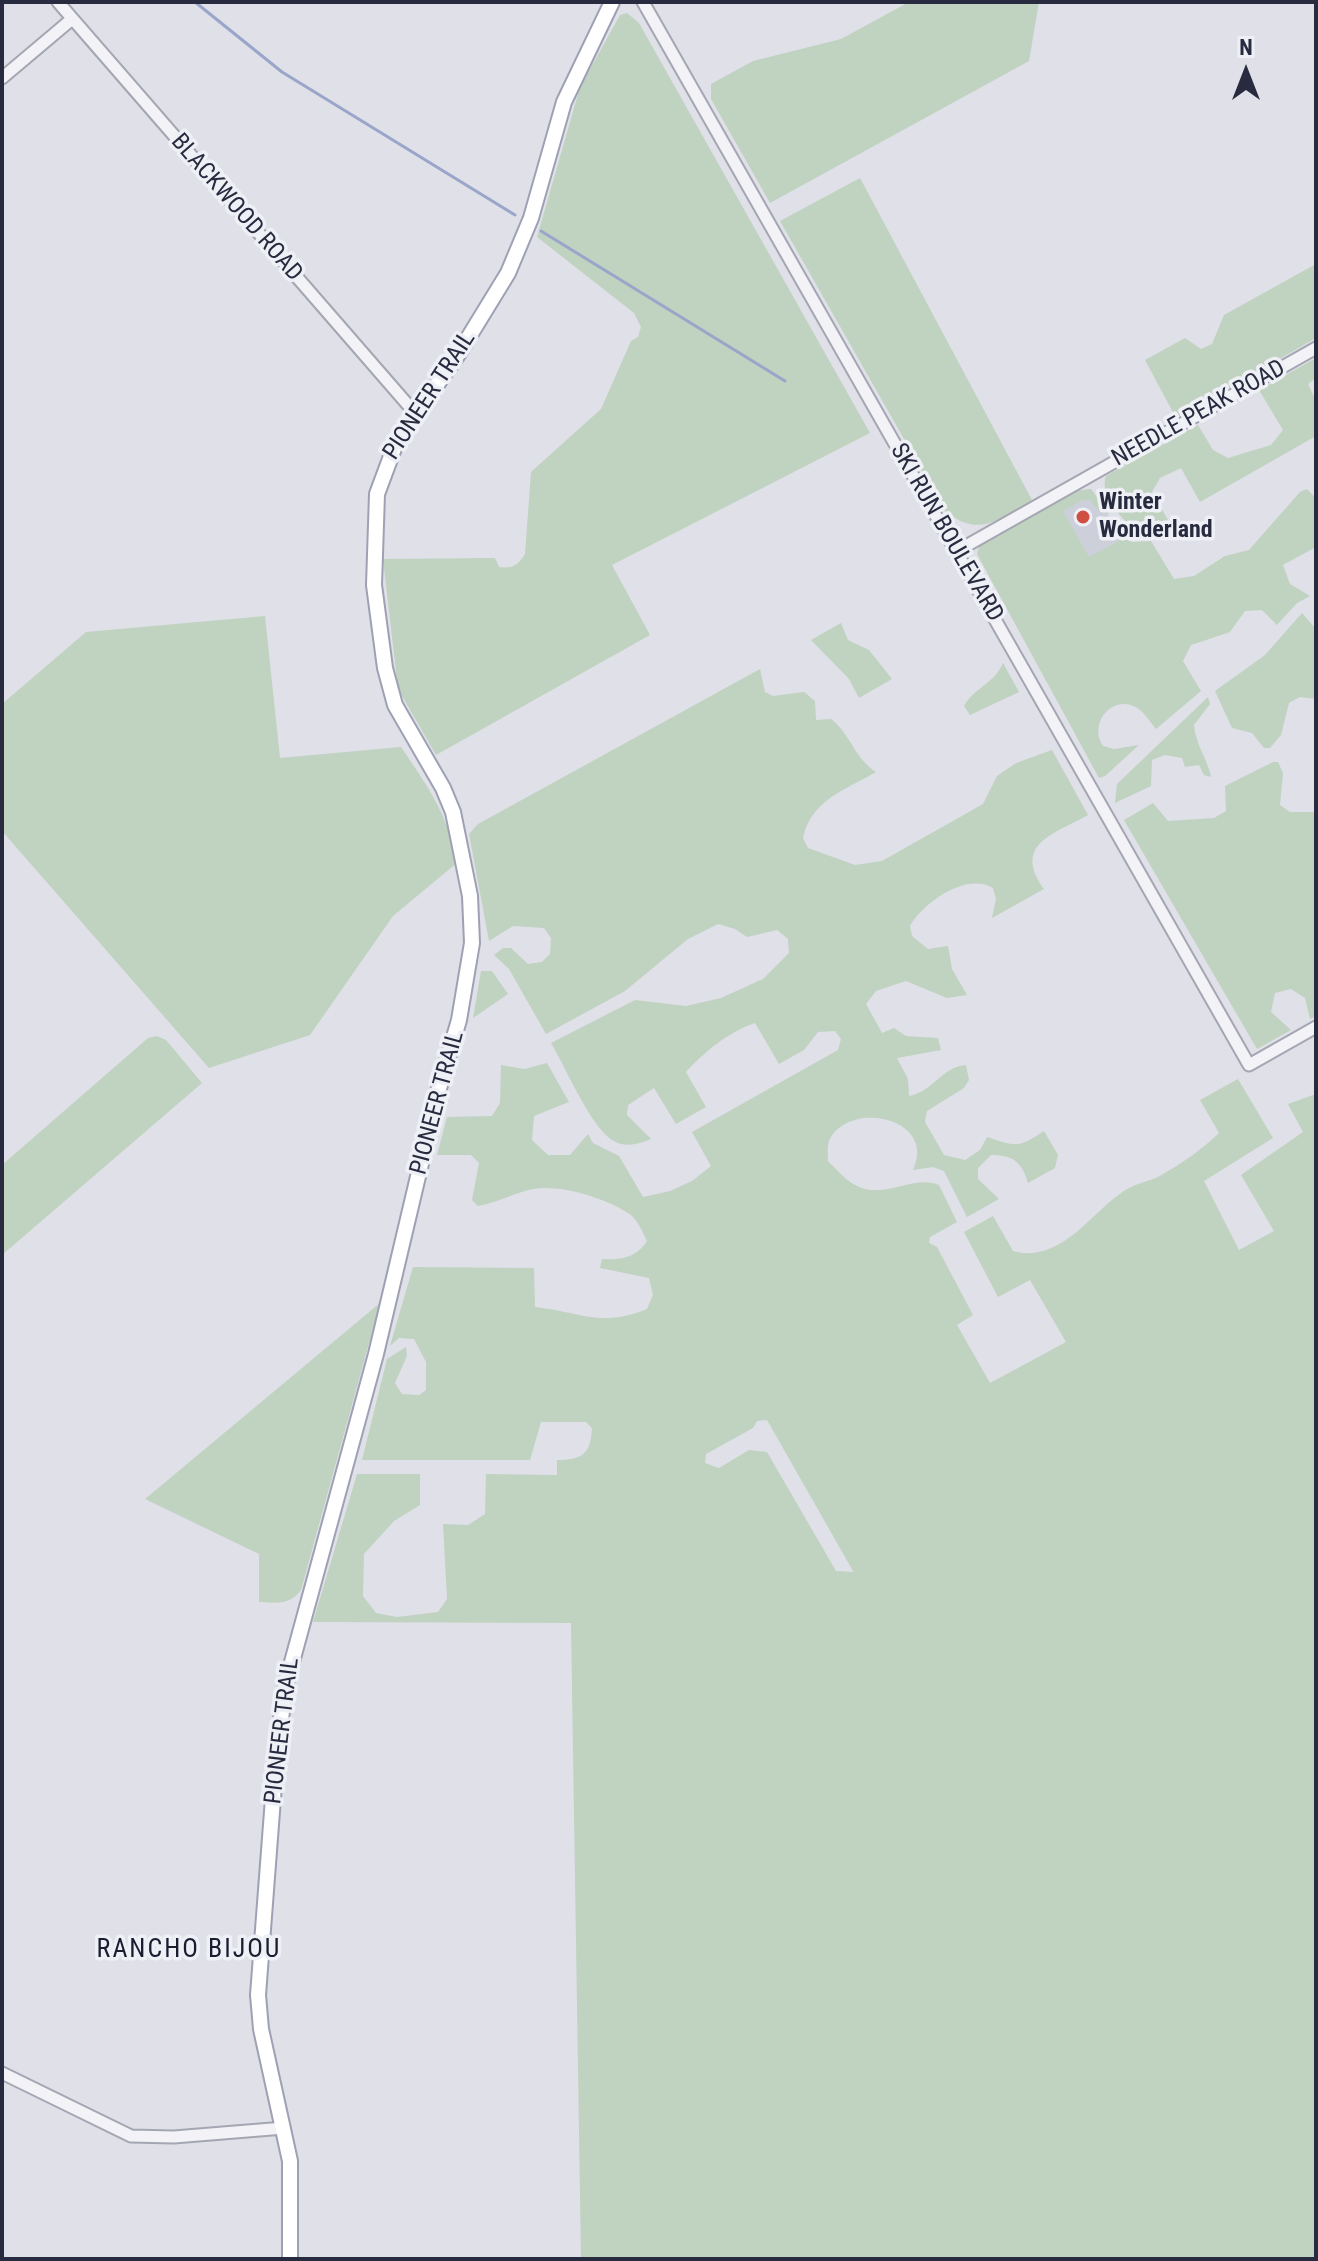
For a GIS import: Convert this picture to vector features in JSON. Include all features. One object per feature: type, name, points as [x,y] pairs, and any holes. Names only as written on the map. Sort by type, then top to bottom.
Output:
[{"type":"main road","name":"PIONEER TRAIL","points":[[290,2259],[292,2190],[284,2128],[261,2029],[258,1995],[281,1709],[295,1642],[376,1354],[459,1020],[470,960],[470,896],[457,827],[448,798],[395,705],[383,659],[373,545],[379,482],[396,443],[459,353],[508,273],[531,218],[564,102],[612,2]]},
{"type":"street","name":"BLACKWOOD ROAD","points":[[58,2],[415,413]]},
{"type":"street","name":"SKI RUN BOULEVARD","points":[[643,2],[1249,1065],[1316,1027]]},
{"type":"street","points":[[2,78],[72,19]]},
{"type":"street","name":"NEEDLE PEAK ROAD","points":[[957,551],[1316,348]]},
{"type":"street","points":[[2,2073],[131,2136],[163,2138],[284,2128]]},
{"type":"shaded area","points":[[1091,489],[1124,538],[1089,558],[1058,502],[1076,491]]},
{"type":"green space","points":[[909,2],[1039,2],[1029,61],[770,203],[711,99],[711,84],[753,61],[841,39]]},
{"type":"green space","points":[[627,13],[639,23],[870,433],[612,565],[650,635],[436,755],[398,689],[383,559],[495,558],[499,567],[512,567],[517,563],[525,554],[531,472],[601,409],[631,341],[638,337],[641,327],[634,313],[537,237],[580,87],[620,15]]},
{"type":"green space","points":[[860,178],[1032,500],[989,523],[969,524],[945,511],[780,221]]},
{"type":"green space","points":[[1316,264],[1316,338],[1176,418],[1145,360],[1185,338],[1201,349],[1212,344],[1224,315]]},
{"type":"green space","points":[[1316,358],[1316,378],[1308,384],[1316,401],[1316,436],[1200,502],[1181,468],[1160,478],[1152,492],[1168,520],[1142,532],[1121,517],[1106,491],[1106,476],[1198,425],[1213,450],[1228,458],[1271,445],[1283,430],[1259,390]]},
{"type":"green space","points":[[1091,489],[1109,514],[1100,512],[1090,500],[1083,500],[1063,511],[1089,557],[1124,538],[1132,542],[1151,541],[1174,579],[1194,576],[1225,556],[1249,550],[1300,492],[1307,489],[1316,498],[1316,547],[1283,565],[1290,584],[1310,596],[1297,603],[1277,625],[1262,610],[1245,611],[1230,632],[1191,645],[1183,661],[1201,691],[1156,729],[1142,712],[1131,705],[1114,706],[1106,712],[1099,727],[1103,746],[1114,749],[1139,745],[1099,778],[977,554],[980,544],[1076,491]]},
{"type":"green space","points":[[1302,613],[1316,629],[1316,699],[1300,697],[1289,703],[1281,735],[1270,748],[1264,748],[1252,733],[1232,728],[1215,691],[1265,655]]},
{"type":"green space","points":[[265,616],[280,758],[401,747],[436,801],[458,862],[393,916],[310,1035],[209,1068],[2,831],[2,704],[86,632]]},
{"type":"green space","points":[[841,623],[848,640],[869,650],[892,679],[859,698],[849,679],[811,640]]},
{"type":"green space","points":[[1003,663],[1019,692],[970,715],[964,706],[995,676]]},
{"type":"green space","points":[[760,669],[765,692],[773,696],[804,692],[815,701],[816,720],[831,719],[862,760],[876,772],[821,805],[807,825],[803,838],[808,848],[855,865],[882,861],[983,804],[997,776],[1016,763],[1052,750],[1088,815],[1051,835],[1035,851],[1035,874],[1044,889],[992,918],[996,899],[993,888],[982,884],[958,887],[925,908],[910,926],[912,936],[928,949],[948,946],[952,969],[967,995],[947,998],[906,981],[876,991],[866,1004],[882,1033],[894,1028],[906,1036],[938,1038],[941,1050],[897,1058],[908,1079],[909,1096],[925,1090],[950,1070],[966,1065],[969,1080],[964,1088],[927,1111],[925,1122],[944,1155],[965,1160],[980,1150],[987,1137],[1016,1144],[1044,1131],[1058,1155],[1055,1168],[1028,1183],[1016,1161],[991,1155],[978,1168],[978,1179],[999,1199],[967,1217],[944,1171],[933,1167],[913,1170],[917,1152],[913,1137],[902,1126],[887,1120],[853,1120],[839,1128],[828,1146],[828,1161],[845,1178],[867,1190],[919,1182],[939,1185],[957,1222],[930,1237],[929,1243],[937,1247],[973,1315],[957,1325],[990,1383],[1066,1342],[1030,1280],[998,1297],[964,1232],[993,1216],[1013,1251],[1031,1253],[1047,1250],[1062,1242],[1132,1186],[1166,1173],[1213,1139],[1219,1133],[1200,1100],[1238,1079],[1273,1138],[1204,1181],[1239,1250],[1274,1231],[1241,1175],[1303,1132],[1288,1104],[1316,1094],[1316,2259],[581,2259],[571,1623],[313,1622],[357,1474],[420,1474],[420,1505],[394,1521],[364,1554],[363,1596],[376,1613],[397,1617],[438,1612],[447,1599],[443,1524],[468,1525],[485,1514],[486,1474],[557,1475],[557,1460],[579,1457],[590,1444],[592,1428],[586,1422],[541,1422],[530,1460],[362,1460],[387,1359],[406,1347],[407,1356],[395,1383],[402,1394],[419,1395],[426,1390],[426,1362],[414,1339],[399,1338],[390,1346],[413,1267],[534,1268],[535,1307],[591,1317],[631,1315],[647,1309],[653,1295],[649,1278],[600,1268],[602,1259],[628,1257],[647,1241],[634,1218],[621,1209],[594,1197],[550,1188],[525,1191],[478,1206],[472,1200],[479,1163],[471,1155],[437,1155],[447,1117],[492,1116],[500,1103],[501,1065],[524,1069],[547,1063],[569,1102],[534,1116],[532,1140],[548,1155],[570,1155],[588,1134],[593,1143],[619,1156],[643,1197],[670,1191],[692,1181],[711,1166],[692,1132],[838,1050],[841,1039],[835,1031],[818,1032],[804,1050],[779,1064],[755,1023],[736,1031],[686,1072],[706,1107],[676,1124],[654,1088],[628,1105],[627,1115],[651,1139],[628,1145],[614,1141],[588,1111],[551,1043],[635,1000],[686,1006],[721,998],[763,979],[789,953],[788,939],[777,930],[747,937],[718,924],[688,939],[625,991],[546,1034],[509,969],[494,955],[503,948],[511,948],[528,964],[542,962],[550,954],[551,938],[544,928],[513,926],[489,941],[469,834],[478,824]],"holes":[[[767,1420],[853,1572],[836,1571],[767,1452],[749,1450],[719,1468],[705,1463],[706,1454],[753,1428],[757,1421]]]},
{"type":"green space","points":[[1208,697],[1210,704],[1194,725],[1211,777],[1204,775],[1199,765],[1185,767],[1182,758],[1165,755],[1152,760],[1151,786],[1115,803],[1117,784]]},
{"type":"green space","points":[[1278,762],[1283,773],[1280,805],[1290,812],[1316,812],[1316,1016],[1310,1019],[1305,998],[1291,989],[1275,993],[1271,1012],[1291,1030],[1257,1049],[1124,820],[1153,803],[1168,821],[1214,818],[1226,811],[1225,786]]},
{"type":"green space","points":[[481,971],[492,971],[508,994],[473,1018]]},
{"type":"green space","points":[[157,1036],[166,1040],[202,1083],[2,1255],[2,1165],[148,1038]]},
{"type":"green space","points":[[380,1303],[301,1590],[288,1601],[259,1602],[259,1554],[145,1499]]},
{"type":"waterway","points":[[195,2],[282,72],[515,215]]},
{"type":"waterway","points":[[541,231],[785,381]]},
{"type":"place","name":"Winter Wonderland","points":[[1083,517]]},
{"type":"district","name":"RANCHO BIJOU","points":[[189,1950]]}]
